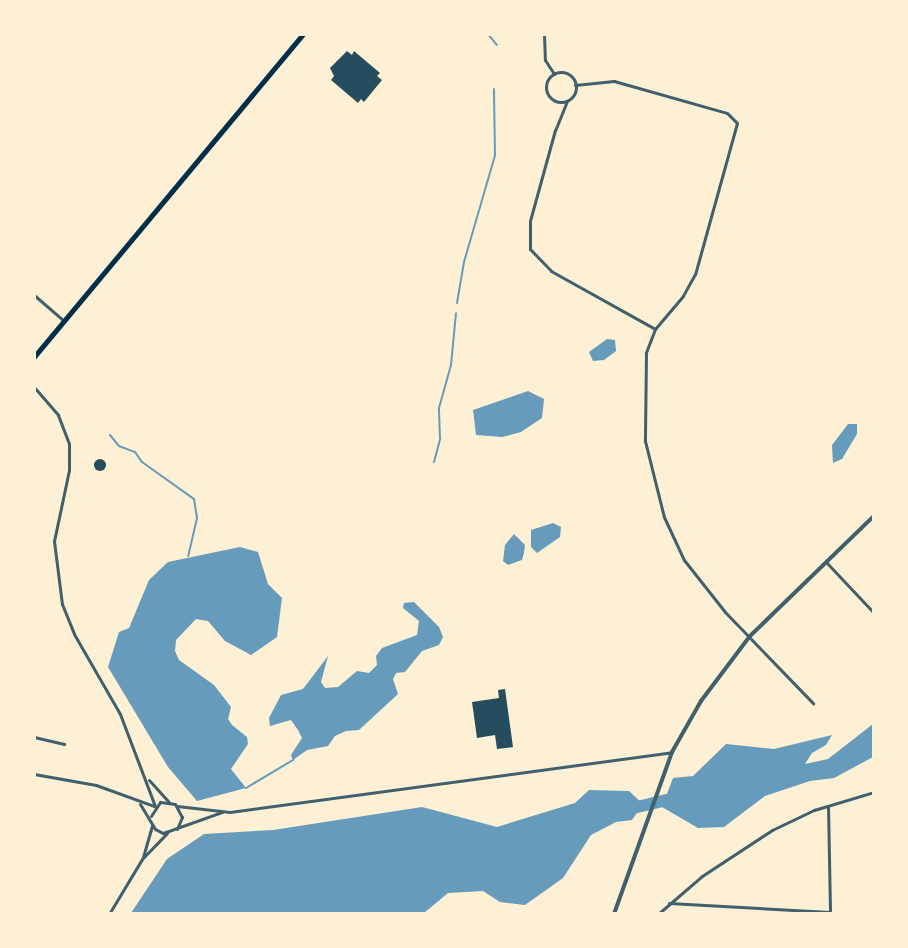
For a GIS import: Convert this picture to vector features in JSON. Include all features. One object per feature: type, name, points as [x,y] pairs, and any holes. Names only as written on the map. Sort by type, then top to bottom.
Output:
[{"type":"main road","points":[[34,357],[303,34]]},
{"type":"street","points":[[544,34],[545,60],[554,74]]},
{"type":"street","points":[[567,101],[556,102],[547,94],[547,82],[554,74],[566,73],[575,85],[573,96],[567,101],[555,130],[530,221],[530,249],[551,271],[655,328]]},
{"type":"street","points":[[575,85],[614,81],[727,113],[737,123],[695,274],[683,296],[655,328],[646,353],[643,393],[645,441],[654,484],[684,560],[725,612],[813,703]]},
{"type":"street","points":[[34,295],[64,321]]},
{"type":"street","points":[[34,387],[58,415],[69,450],[54,541],[62,604],[120,714],[146,777],[155,806],[150,819]]},
{"type":"street","points":[[614,914],[672,752],[701,701],[750,636],[873,516]]},
{"type":"street","points":[[826,562],[873,613]]},
{"type":"street","points":[[34,736],[64,744]]},
{"type":"street","points":[[109,914],[142,859],[167,833],[222,812],[672,752]]},
{"type":"street","points":[[34,774],[96,786],[155,806],[169,801]]},
{"type":"street","points":[[146,777],[169,801],[177,806],[222,812]]},
{"type":"street","points":[[658,914],[702,876],[772,830],[828,806],[873,792]]},
{"type":"street","points":[[137,801],[152,825],[142,859]]},
{"type":"street","points":[[176,830],[182,817],[177,806]]},
{"type":"street","points":[[669,903],[830,913],[828,806]]},
{"type":"street","points":[[152,825],[167,833]]},
{"type":"water","points":[[607,339],[615,340],[616,351],[604,360],[593,361],[589,352]]},
{"type":"water","points":[[528,391],[544,399],[542,418],[521,432],[502,437],[476,435],[473,410]]},
{"type":"water","points":[[848,424],[857,424],[857,434],[842,459],[833,463],[832,445]]},
{"type":"water","points":[[553,523],[561,527],[560,537],[537,553],[531,547],[531,530]]},
{"type":"water","points":[[514,534],[525,545],[524,553],[522,560],[508,565],[503,561],[505,545]]},
{"type":"water","points":[[240,547],[258,552],[268,584],[282,598],[277,637],[251,655],[225,641],[208,621],[196,619],[176,640],[175,651],[179,660],[214,685],[231,707],[228,719],[247,737],[248,744],[231,769],[246,788],[197,801],[168,767],[108,667],[119,632],[129,628],[149,580],[168,562]]},
{"type":"water","points":[[414,602],[439,627],[443,637],[439,645],[422,651],[405,672],[396,673],[393,679],[398,694],[359,730],[346,731],[335,736],[328,746],[307,750],[293,760],[291,755],[302,738],[298,730],[291,720],[270,726],[269,718],[281,695],[303,689],[328,656],[321,682],[325,688],[338,687],[357,671],[369,673],[377,665],[376,656],[382,648],[417,635],[419,621],[403,608],[404,603]]},
{"type":"water","points":[[873,724],[873,757],[834,778],[810,781],[765,796],[724,827],[698,828],[662,807],[673,778],[693,776],[726,744],[774,749],[832,735],[826,745],[812,753],[805,764],[828,759]]},
{"type":"water","points":[[589,790],[629,791],[643,804],[632,820],[616,822],[591,835],[563,878],[525,905],[500,902],[483,891],[448,893],[424,913],[131,913],[167,859],[204,834],[273,830],[422,807],[497,827],[575,803]]},
{"type":"building","points":[[347,51],[352,55],[354,51],[380,73],[377,76],[382,80],[364,102],[361,99],[358,103],[331,80],[334,76],[330,68]]},
{"type":"building","points":[[102,459],[106,465],[102,471],[98,471],[94,463]]},
{"type":"building","points":[[505,689],[513,747],[497,749],[495,735],[477,738],[472,702],[499,698],[498,690]]},
{"type":"waterway","points":[[488,34],[497,45]]},
{"type":"waterway","points":[[457,303],[464,262],[495,155],[494,89]]},
{"type":"waterway","points":[[434,462],[440,439],[439,408],[451,365],[456,313]]},
{"type":"waterway","points":[[110,435],[119,446],[135,452],[142,462],[194,499],[197,518],[188,556]]},
{"type":"waterway","points":[[246,788],[293,760]]},
{"type":"waterway","points":[[629,809],[679,797]]}]
